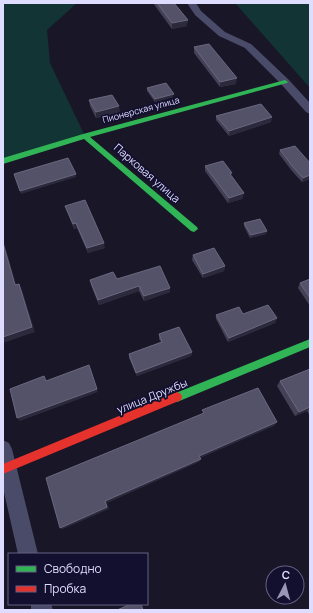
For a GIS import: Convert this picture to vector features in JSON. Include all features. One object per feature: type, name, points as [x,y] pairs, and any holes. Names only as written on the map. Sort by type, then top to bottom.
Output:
[{"type":"street","points":[[191,3],[198,13],[222,34],[248,46],[285,82],[310,110]]},
{"type":"street","name":"Пионерская улица","points":[[3,161],[85,136],[285,82]]},
{"type":"street","name":"Парковая улица","points":[[85,136],[194,229]]},
{"type":"street","name":"улица Дружбы","points":[[5,468],[310,343]]},
{"type":"street","points":[[3,448],[5,468],[28,553]]},
{"type":"green space","points":[[3,3],[77,3],[47,30],[50,63],[84,134],[3,158]]},
{"type":"green space","points":[[235,3],[310,3],[310,88]]},
{"type":"building","points":[[157,3],[174,3],[188,20],[172,23]]},
{"type":"building","points":[[209,44],[237,78],[220,82],[194,47]]},
{"type":"building","points":[[166,83],[174,94],[155,99],[147,88]]},
{"type":"building","points":[[112,95],[119,106],[96,112],[89,100]]},
{"type":"building","points":[[261,104],[272,117],[229,131],[216,116]]},
{"type":"building","points":[[295,146],[310,163],[310,175],[303,178],[280,150]]},
{"type":"building","points":[[68,158],[76,174],[20,191],[14,174]]},
{"type":"building","points":[[223,161],[232,173],[230,174],[244,193],[229,198],[205,166]]},
{"type":"building","points":[[85,200],[104,243],[87,248],[76,223],[73,224],[65,206]]},
{"type":"building","points":[[260,219],[267,231],[251,235],[244,223]]},
{"type":"building","points":[[3,243],[15,285],[19,284],[32,327],[3,337]]},
{"type":"building","points":[[214,248],[225,266],[203,274],[193,255]]},
{"type":"building","points":[[160,266],[170,288],[144,296],[139,286],[98,300],[90,280],[113,272],[117,279]]},
{"type":"building","points":[[310,279],[310,298],[300,283]]},
{"type":"building","points":[[268,305],[277,318],[229,338],[216,315],[239,307],[243,314]]},
{"type":"building","points":[[179,327],[192,352],[136,373],[129,354],[162,342],[159,334]]},
{"type":"building","points":[[89,365],[97,389],[17,418],[10,389],[44,376],[46,381]]},
{"type":"building","points":[[310,369],[310,407],[299,412],[280,381]]},
{"type":"building","points":[[258,388],[277,422],[199,456],[201,459],[105,501],[107,507],[60,528],[46,478],[204,413],[202,410]]},
{"type":"building","points":[[129,605],[141,605],[143,610],[117,610]]},
{"type":"traffic: fast","points":[[3,161],[85,136],[285,82]]},
{"type":"traffic: fast","points":[[85,136],[194,229]]},
{"type":"traffic: fast","points":[[177,397],[310,343]]},
{"type":"traffic: jam","points":[[3,469],[177,397]]}]
